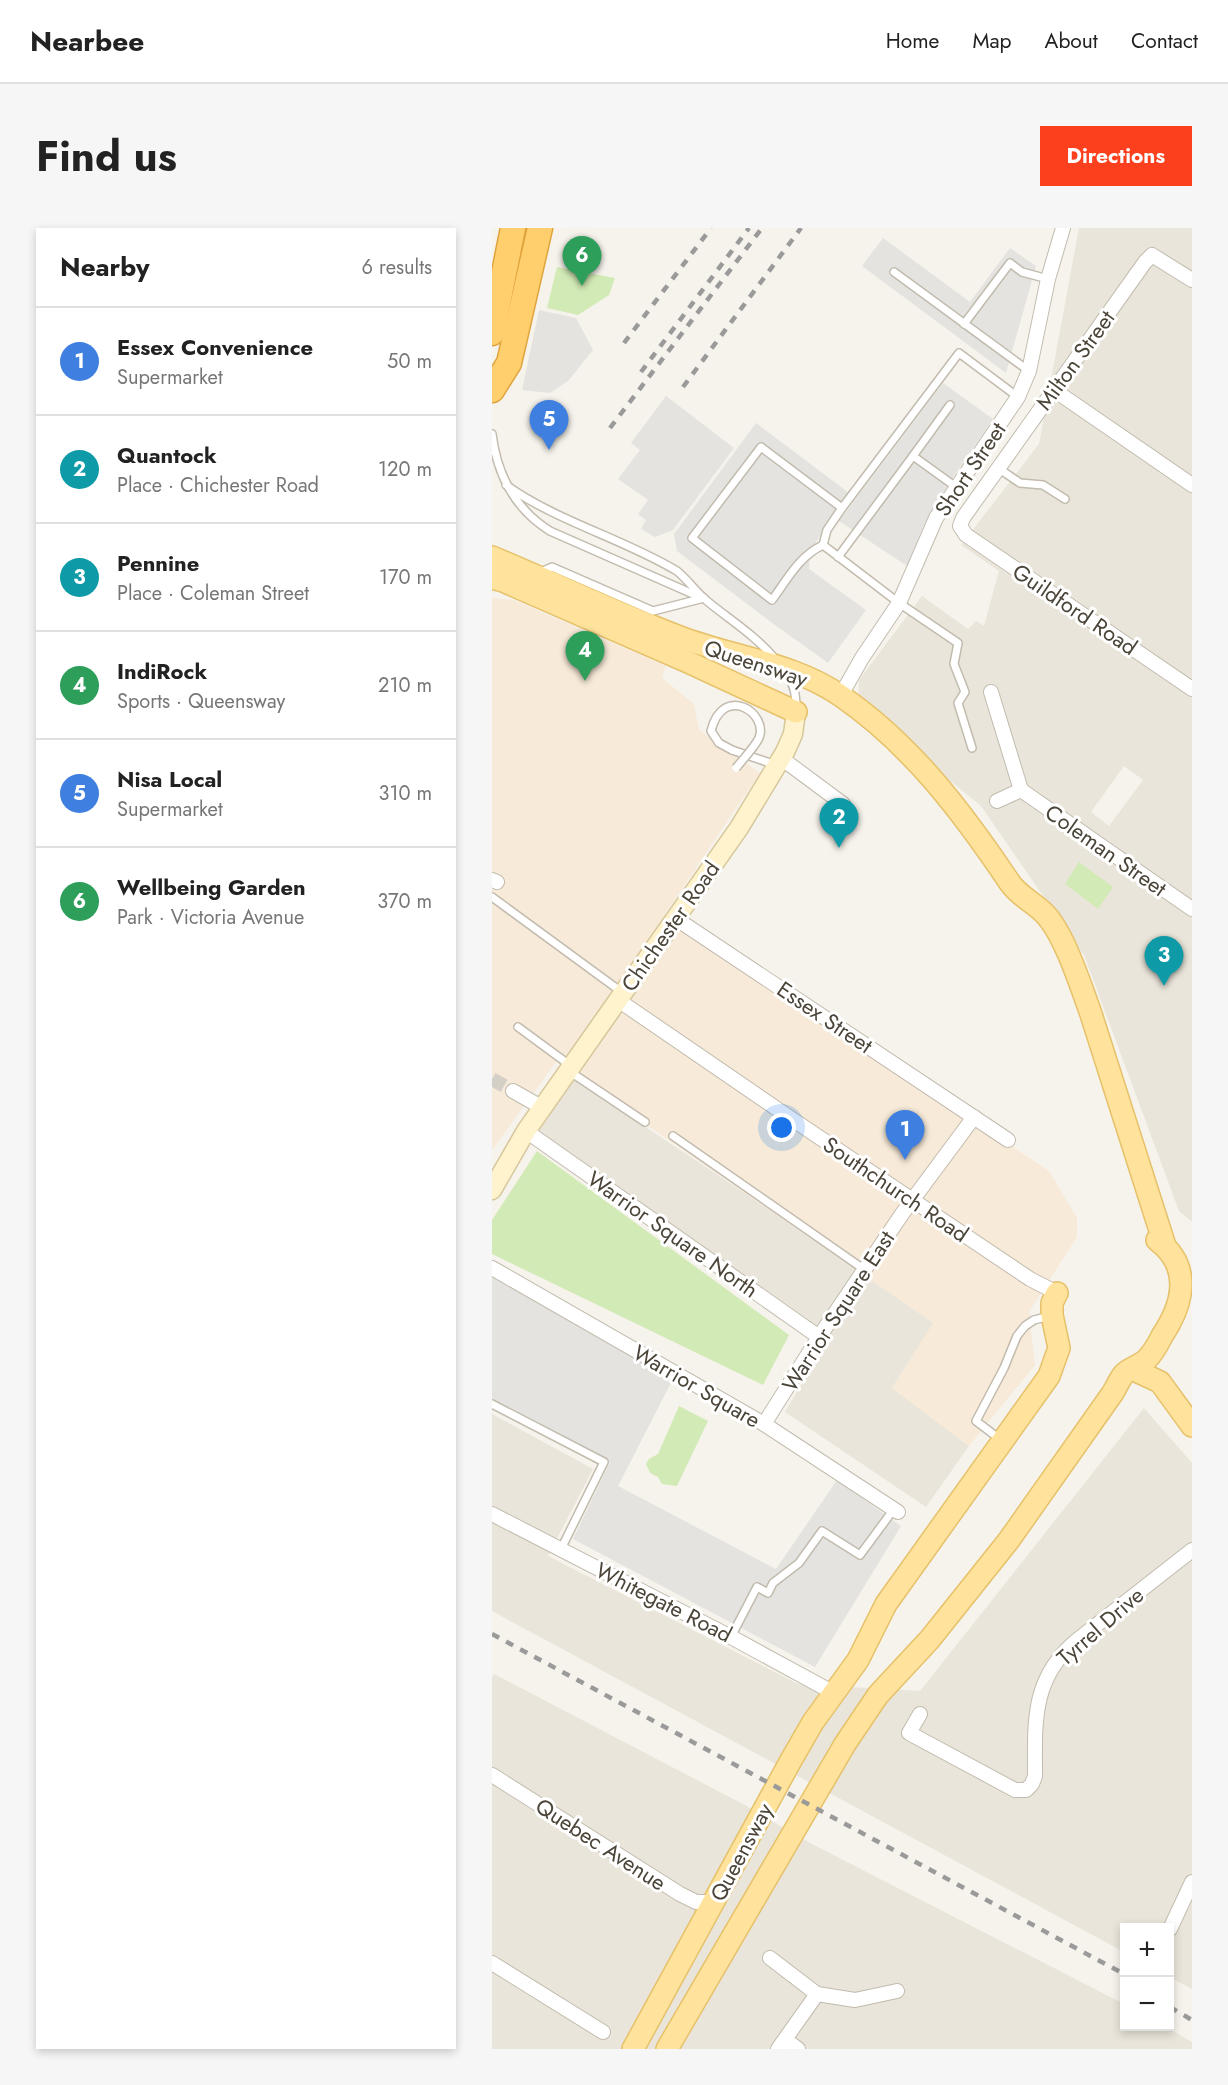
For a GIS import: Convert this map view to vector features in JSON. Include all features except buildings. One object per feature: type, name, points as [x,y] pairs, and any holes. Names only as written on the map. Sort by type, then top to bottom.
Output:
[{"type":"highway","points":[[492,390],[509,363],[496,294],[513,228]]},
{"type":"highway","points":[[503,327],[540,228]]},
{"type":"main road","name":"Queensway","points":[[492,557],[679,637],[722,652],[782,668],[841,695],[889,734],[934,779],[981,840],[1016,892],[1045,914],[1057,932],[1077,975],[1165,1246]]},
{"type":"main road","name":"Queensway","points":[[492,578],[678,657],[796,712]]},
{"type":"main road","points":[[1128,1371],[1148,1358],[1184,1313],[1182,1272],[1165,1246]]},
{"type":"main road","points":[[1052,1315],[1052,1303],[1057,1293]]},
{"type":"main road","name":"Queensway","points":[[633,2049],[813,1722],[858,1660],[886,1604],[1049,1376],[1059,1348],[1052,1315]]},
{"type":"main road","name":"Queensway","points":[[667,2049],[845,1743],[878,1695],[937,1631],[1009,1540],[1128,1371]]},
{"type":"main road","points":[[1128,1371],[1160,1382],[1192,1426]]},
{"type":"street","name":"Short Street","points":[[841,695],[862,658],[899,603],[936,518],[1018,397],[1029,371],[1048,279],[1063,228]]},
{"type":"street","name":"Milton Street","points":[[960,526],[963,518],[998,468],[1152,255],[1192,280]]},
{"type":"street","points":[[1054,390],[1192,485]]},
{"type":"street","name":"Guildford Road","points":[[960,526],[966,534],[1192,689]]},
{"type":"street","points":[[992,692],[1021,790],[997,801]]},
{"type":"street","name":"Chichester Road","points":[[492,1172],[543,1108],[739,828],[793,734],[796,712]]},
{"type":"street","points":[[779,761],[843,804]]},
{"type":"street","name":"Coleman Street","points":[[1021,790],[1192,909]]},
{"type":"street","name":"Essex Street","points":[[675,918],[1008,1140]]},
{"type":"street","name":"Southchurch Road","points":[[621,996],[783,1113],[1030,1279],[1057,1293]]},
{"type":"street","points":[[513,1091],[543,1108]]},
{"type":"street","points":[[914,1200],[974,1117]]},
{"type":"street","name":"Chichester Road","points":[[492,1190],[526,1131]]},
{"type":"street","name":"Warrior Square North","points":[[526,1131],[819,1337]]},
{"type":"street","name":"Warrior Square East","points":[[765,1424],[819,1337],[914,1200]]},
{"type":"street","points":[[1165,1246],[1192,1273]]},
{"type":"street","name":"Warrior Square","points":[[492,1268],[765,1424],[896,1510]]},
{"type":"street","name":"Whitegate Road","points":[[492,1514],[731,1637],[834,1693]]},
{"type":"street","name":"Tyrrel Drive","points":[[920,1714],[909,1733],[1015,1790],[1026,1790],[1032,1784],[1035,1776],[1037,1702],[1053,1666],[1069,1647],[1192,1550]]},
{"type":"street","name":"Quebec Avenue","points":[[492,1775],[687,1899],[696,1902],[714,1902]]},
{"type":"street","points":[[1173,1923],[1192,1882]]},
{"type":"street","points":[[770,1958],[817,1994],[855,2000],[897,1990]]},
{"type":"street","points":[[492,1963],[603,2032]]},
{"type":"street","points":[[798,2049],[782,2044],[817,1994]]},
{"type":"lane","points":[[964,324],[1010,263],[1022,272],[1048,279]]},
{"type":"lane","points":[[894,272],[1029,371]]},
{"type":"lane","points":[[823,545],[827,530],[842,508],[959,353],[1018,397]]},
{"type":"lane","points":[[838,557],[950,405]]},
{"type":"lane","points":[[492,434],[506,485],[525,513],[550,531],[705,598]]},
{"type":"lane","points":[[823,545],[810,551],[772,600],[692,538],[760,447],[842,508]]},
{"type":"lane","points":[[913,456],[956,487]]},
{"type":"lane","points":[[998,468],[1020,483],[1043,485],[1065,499]]},
{"type":"lane","points":[[506,485],[524,498],[549,511],[668,565],[685,577],[705,598],[755,638],[782,668],[792,683],[796,696],[796,712]]},
{"type":"lane","points":[[823,545],[899,603],[958,643],[954,664],[965,692],[958,703],[972,748]]},
{"type":"lane","points":[[536,575],[552,567],[653,611],[705,598]]},
{"type":"lane","points":[[606,591],[620,612]]},
{"type":"lane","points":[[736,768],[759,738],[760,729],[758,721],[751,712],[741,705],[728,705],[720,711],[711,730],[719,742],[732,750],[779,761]]},
{"type":"lane","points":[[492,897],[621,996]]},
{"type":"lane","points":[[518,1027],[571,1069],[645,1122]]},
{"type":"lane","points":[[674,1136],[865,1270]]},
{"type":"lane","points":[[1003,1441],[976,1421],[1004,1368],[1017,1336],[1034,1320],[1052,1315]]},
{"type":"lane","points":[[492,1404],[604,1462],[561,1549]]},
{"type":"lane","points":[[731,1637],[757,1587],[768,1593],[773,1583],[799,1563],[822,1531],[860,1555],[896,1510]]},
{"type":"shaded area","points":[[1079,228],[1192,228],[1192,1222],[1179,1211],[1084,955],[981,806],[858,706],[859,680],[922,596],[968,629],[976,621],[984,626],[999,571],[961,545],[1039,444]],"holes":[[[1124,766],[1143,780],[1109,826],[1091,812]]]},
{"type":"shaded area","points":[[883,238],[970,302],[1010,248],[1036,266],[1006,373],[862,266]]},
{"type":"shaded area","points":[[539,310],[576,318],[593,350],[568,381],[550,393],[522,390]]},
{"type":"shaded area","points":[[943,383],[993,419],[925,522],[907,566],[839,521]]},
{"type":"shaded area","points":[[666,396],[734,448],[673,530],[655,537],[641,529],[646,520],[638,514],[648,500],[618,479],[640,450],[631,443]]},
{"type":"shaded area","points":[[756,423],[849,493],[810,551],[809,569],[866,610],[828,663],[677,551],[674,534]]},
{"type":"shaded area","points":[[492,598],[514,600],[666,666],[662,678],[694,704],[699,730],[760,773],[665,914],[1049,1171],[1077,1218],[1077,1237],[1029,1312],[1035,1365],[969,1446],[892,1388],[933,1323],[556,1062],[492,1150]]},
{"type":"shaded area","points":[[573,1079],[739,1189],[934,1323],[892,1388],[969,1446],[926,1507],[785,1412],[828,1339],[817,1327],[538,1132]]},
{"type":"shaded area","points":[[492,1275],[674,1377],[618,1486],[776,1569],[837,1480],[901,1526],[815,1667],[573,1539],[610,1462],[492,1400]]},
{"type":"shaded area","points":[[1144,1408],[1192,1463],[1192,1989],[1174,1979],[1174,1923],[1120,1923],[1120,1950],[492,1611],[492,1414],[593,1469],[548,1556],[798,1684],[920,1691]]},
{"type":"shaded area","points":[[494,1674],[741,1803],[812,1844],[1120,2002],[1120,2031],[1173,2031],[1192,2042],[1192,2049],[492,2049],[492,1678]]},
{"type":"green space","points":[[557,267],[615,278],[609,295],[578,315],[547,308]]},
{"type":"green space","points":[[1079,862],[1113,887],[1098,909],[1065,884]]},
{"type":"green space","points":[[537,1151],[789,1335],[763,1385],[492,1254],[492,1220]]},
{"type":"green space","points":[[679,1406],[708,1421],[677,1486],[662,1484],[658,1477],[650,1473],[646,1464],[649,1459],[658,1454]]},
{"type":"tunnel","points":[[492,1079],[513,1091]]},
{"type":"railway","points":[[624,343],[711,228]]},
{"type":"railway","points":[[641,372],[749,228]]},
{"type":"railway","points":[[610,428],[762,228]]},
{"type":"railway","points":[[683,387],[801,228]]},
{"type":"railway","points":[[492,1634],[1120,1972]]},
{"type":"railway","points":[[1174,2009],[1192,2020]]},
{"type":"place","name":"Wellbeing Garden","points":[[582,286]]},
{"type":"place","name":"Nisa Local","points":[[549,450]]},
{"type":"place","name":"IndiRock","points":[[585,681]]},
{"type":"place","name":"Quantock","points":[[839,848]]},
{"type":"place","name":"Pennine","points":[[1164,986]]},
{"type":"place","name":"Essex Convenience","points":[[905,1160]]}]
